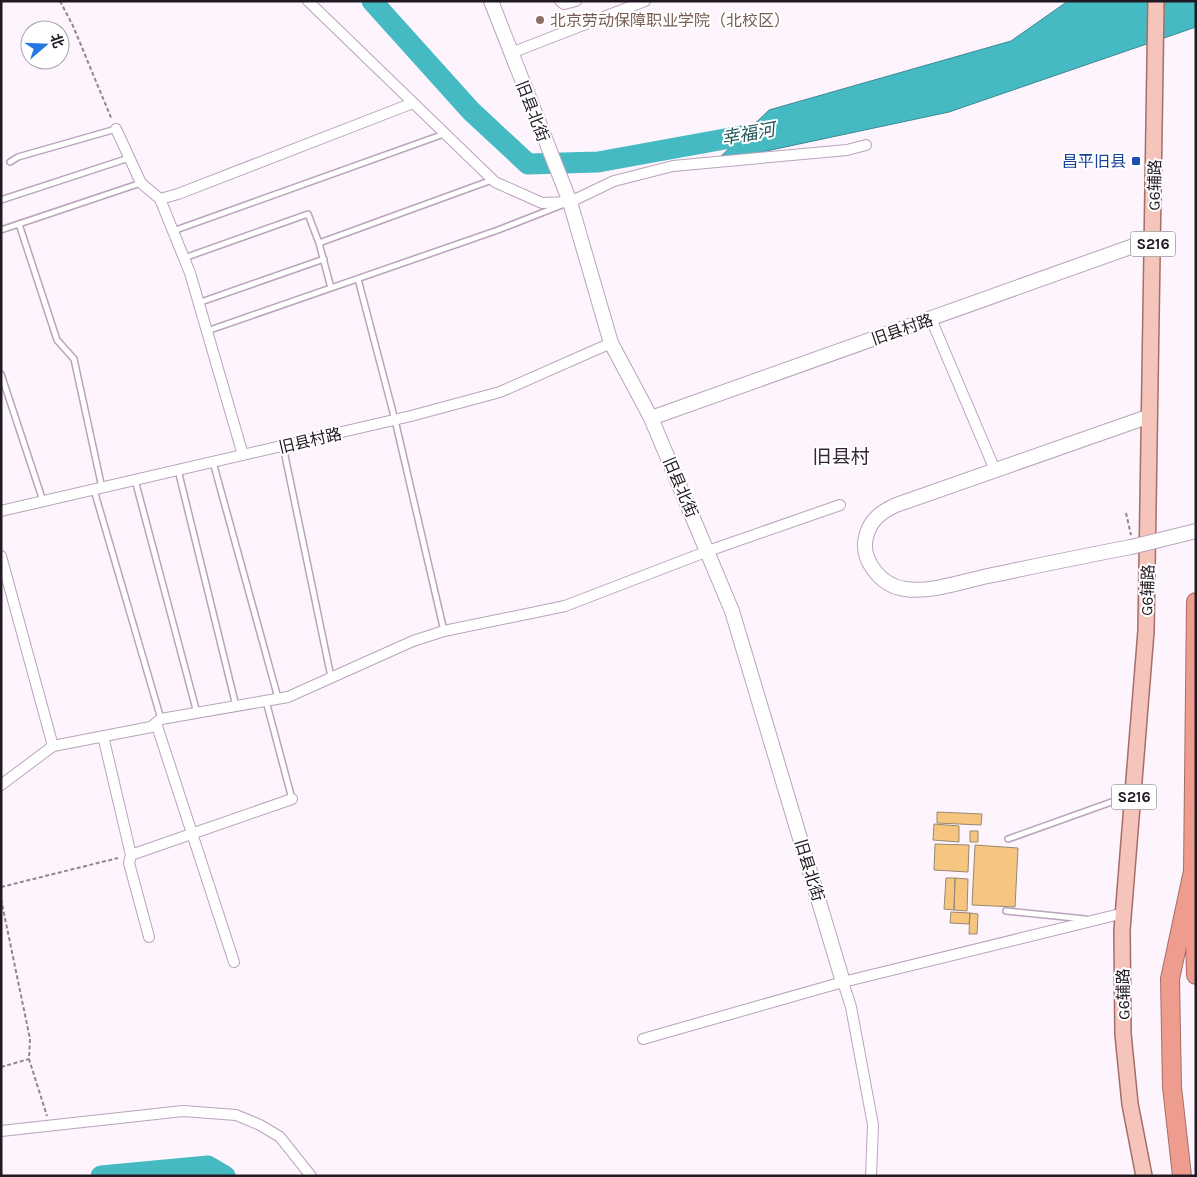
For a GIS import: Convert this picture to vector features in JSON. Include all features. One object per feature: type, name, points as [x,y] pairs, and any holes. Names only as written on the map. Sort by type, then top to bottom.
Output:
[{"type":"highway","points":[[1196,602],[1193,871],[1196,974]]},
{"type":"highway","points":[[1182,1176],[1172,1087],[1170,979],[1193,871]]},
{"type":"main road","name":"G6辅路","points":[[1144,1176],[1130,1104],[1124,1034],[1124,913],[1146,631],[1156,1]]},
{"type":"street","points":[[308,1],[492,180],[542,203],[570,202],[614,181],[647,171],[673,166],[847,150],[866,145]]},
{"type":"street","name":"旧县北街","points":[[491,1],[570,202],[611,343],[651,418],[732,611],[843,982]]},
{"type":"street","points":[[560,1],[564,4],[576,1]]},
{"type":"street","points":[[511,53],[645,1]]},
{"type":"street","points":[[160,199],[178,194],[413,103]]},
{"type":"street","points":[[116,129],[140,184],[160,199],[184,258],[243,455]]},
{"type":"street","name":"旧县村路","points":[[651,418],[1153,239]]},
{"type":"street","points":[[931,319],[995,470]]},
{"type":"street","name":"旧县村路","points":[[1,510],[395,420],[500,392],[611,343]]},
{"type":"street","points":[[1150,416],[995,470],[880,513],[871,524],[865,538],[868,558],[876,573],[890,584],[906,589],[924,589],[1196,531]]},
{"type":"street","points":[[1,785],[52,746],[151,727],[159,721],[288,696],[413,641],[444,632],[565,606],[708,551],[840,505]]},
{"type":"street","points":[[1,556],[52,746]]},
{"type":"street","points":[[159,721],[234,962]]},
{"type":"street","points":[[103,736],[131,854],[129,863],[149,937]]},
{"type":"street","points":[[131,854],[193,835],[292,799]]},
{"type":"street","points":[[643,1039],[843,982],[1124,913]]},
{"type":"street","points":[[843,982],[850,1007],[873,1125],[871,1176]]},
{"type":"street","points":[[1,1131],[183,1110],[236,1115],[260,1125],[280,1137],[311,1176]]},
{"type":"lane","points":[[10,162],[18,157],[116,129]]},
{"type":"lane","points":[[173,231],[444,133]]},
{"type":"lane","points":[[1,200],[129,158]]},
{"type":"lane","points":[[319,243],[492,180]]},
{"type":"lane","points":[[1,230],[140,184]]},
{"type":"lane","points":[[206,331],[358,279],[570,202]]},
{"type":"lane","points":[[184,258],[308,214],[324,259],[331,288]]},
{"type":"lane","points":[[19,224],[57,340],[74,359],[98,488],[159,721]]},
{"type":"lane","points":[[198,303],[324,259]]},
{"type":"lane","points":[[358,279],[395,420],[444,632]]},
{"type":"lane","points":[[1,374],[43,501]]},
{"type":"lane","points":[[283,446],[332,677]]},
{"type":"lane","points":[[213,462],[278,698]]},
{"type":"lane","points":[[178,470],[236,706]]},
{"type":"lane","points":[[135,480],[197,713]]},
{"type":"lane","points":[[266,700],[292,799]]},
{"type":"lane","points":[[1008,839],[1134,794]]},
{"type":"lane","points":[[1006,911],[1090,920]]},
{"type":"path","points":[[60,1],[73,26],[116,129]]},
{"type":"path","points":[[1126,513],[1131,544]]},
{"type":"path","points":[[1,887],[131,854]]},
{"type":"path","points":[[1,899],[30,1039],[29,1059],[50,1125]]},
{"type":"path","points":[[1,1067],[29,1059]]},
{"type":"water","points":[[1068,1],[1196,1],[1196,27],[949,112],[715,162],[769,110],[1011,41]]},
{"type":"building","points":[[937,812],[982,814],[981,825],[937,823]]},
{"type":"building","points":[[934,824],[959,826],[959,842],[933,840]]},
{"type":"building","points":[[970,831],[978,831],[978,842],[970,842]]},
{"type":"building","points":[[935,844],[969,845],[968,872],[934,870]]},
{"type":"building","points":[[975,845],[1018,848],[1015,907],[972,905]]},
{"type":"building","points":[[946,878],[955,878],[954,910],[944,909]]},
{"type":"building","points":[[955,878],[968,879],[967,911],[954,910]]},
{"type":"building","points":[[951,912],[970,913],[969,924],[950,923]]},
{"type":"building","points":[[970,913],[978,914],[977,934],[969,934]]},
{"type":"waterway","name":"幸福河","points":[[372,1],[471,111],[528,164],[598,162],[769,131]]},
{"type":"waterway","name":"幸福河","points":[[101,1176],[208,1166],[225,1176]]},
{"type":"place","name":"北京劳动保障职业学院（北校区）","points":[[540,20]]},
{"type":"place","name":"昌平旧县","points":[[1136,161]]},
{"type":"district","name":"旧县村","points":[[841,456]]}]
